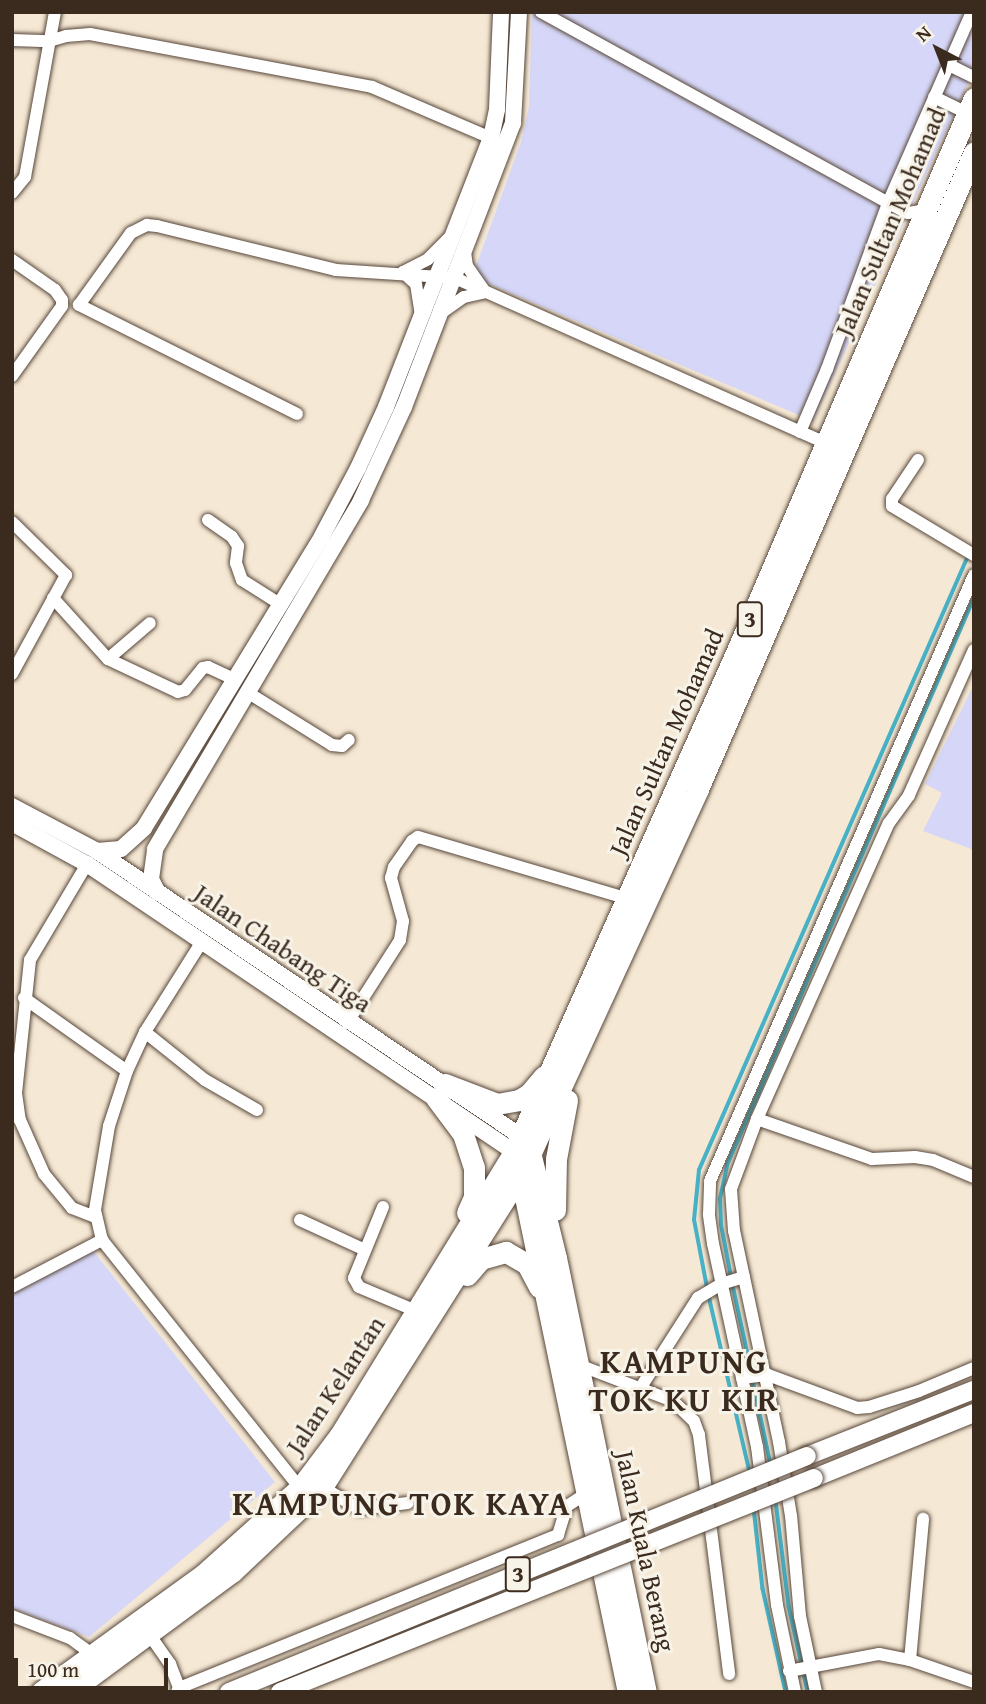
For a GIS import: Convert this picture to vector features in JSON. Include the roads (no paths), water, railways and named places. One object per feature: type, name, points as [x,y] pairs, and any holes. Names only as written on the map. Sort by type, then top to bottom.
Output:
[{"type":"highway","name":"Jalan Sultan Mohamad","points":[[523,1148],[568,1036],[970,106]]},
{"type":"highway","name":"Jalan Sultan Mohamad","points":[[523,1148],[593,1021],[973,156]]},
{"type":"highway","points":[[556,1258],[554,1184],[559,1135],[575,1070],[593,1021]]},
{"type":"highway","points":[[440,1091],[487,1103],[519,1100],[540,1083],[568,1036]]},
{"type":"highway","points":[[440,1091],[463,1134],[475,1181],[474,1197],[447,1260]]},
{"type":"highway","name":"Jalan Kelantan","points":[[69,1692],[232,1572],[322,1487],[521,1174],[523,1148]]},
{"type":"highway","name":"Jalan Kelantan","points":[[41,1692],[204,1574],[300,1488],[340,1435],[447,1260],[523,1148]]},
{"type":"highway","name":"Jalan Kuala Berang","points":[[523,1148],[556,1258],[646,1692]]},
{"type":"highway","name":"Jalan Kuala Berang","points":[[521,1174],[628,1692]]},
{"type":"highway","points":[[440,1304],[481,1259],[506,1252],[527,1264],[536,1278],[554,1332]]},
{"type":"main road","points":[[92,858],[121,849],[136,838],[280,604],[358,468],[421,318],[491,138],[497,109],[501,12]]},
{"type":"main road","points":[[158,893],[151,879],[155,849],[374,476],[441,313],[513,123],[519,12]]},
{"type":"main road","points":[[188,757],[202,766]]},
{"type":"main road","name":"Jalan Chabang Tiga","points":[[12,806],[92,858],[201,943],[440,1091]]},
{"type":"main road","name":"Jalan Chabang Tiga","points":[[12,823],[92,858],[158,893],[523,1148]]},
{"type":"main road","name":"3","points":[[229,1692],[974,1390]]},
{"type":"main road","name":"3","points":[[280,1692],[974,1413]]},
{"type":"street","points":[[12,193],[25,177],[55,12]]},
{"type":"street","points":[[541,12],[888,203],[908,213],[926,210]]},
{"type":"street","points":[[800,432],[827,369],[888,203],[972,12]]},
{"type":"street","points":[[12,40],[49,41],[90,34],[391,93],[491,138]]},
{"type":"street","points":[[949,65],[974,77]]},
{"type":"street","points":[[934,97],[970,106]]},
{"type":"street","points":[[297,414],[79,305],[131,233],[147,225],[335,270],[364,274],[438,274],[455,278],[825,443]]},
{"type":"street","points":[[403,272],[428,259],[455,230]]},
{"type":"street","points":[[465,252],[469,270],[486,292]]},
{"type":"street","points":[[12,260],[55,290],[62,306],[12,376]]},
{"type":"street","points":[[403,272],[416,284],[421,318]]},
{"type":"street","points":[[441,313],[464,298],[486,292]]},
{"type":"street","points":[[918,460],[892,499],[892,506],[969,552]]},
{"type":"street","points":[[208,520],[232,537],[238,546],[236,563],[242,580],[280,604]]},
{"type":"street","points":[[12,522],[66,575],[14,667]]},
{"type":"street","points":[[795,1692],[801,1669],[800,1616],[791,1516],[779,1442],[752,1376],[733,1280],[731,1189],[974,575]]},
{"type":"street","points":[[53,598],[108,659],[178,692],[184,690],[203,668],[208,667],[234,679]]},
{"type":"street","points":[[108,659],[150,623]]},
{"type":"street","points":[[816,1692],[801,1669],[777,1605],[752,1376],[733,1280],[709,1214],[710,1181],[879,818],[909,795],[974,650]]},
{"type":"street","points":[[247,692],[332,745],[342,746],[349,740]]},
{"type":"street","points":[[347,1023],[400,940],[403,921],[391,878],[394,867],[412,841],[418,837],[628,899]]},
{"type":"street","points":[[92,858],[30,960],[16,1093],[20,1121],[30,1148],[58,1195],[78,1212],[96,1217]]},
{"type":"street","points":[[201,943],[145,1032],[127,1072],[109,1126],[97,1186],[96,1217],[102,1240],[300,1488]]},
{"type":"street","points":[[24,998],[127,1072]]},
{"type":"street","points":[[145,1032],[205,1080],[257,1110]]},
{"type":"street","points":[[757,1119],[872,1159],[915,1157],[933,1160],[974,1177]]},
{"type":"street","points":[[383,1207],[363,1250],[354,1278],[359,1287],[416,1311]]},
{"type":"street","points":[[300,1220],[363,1250]]},
{"type":"street","points":[[12,1287],[102,1240]]},
{"type":"street","points":[[641,1387],[689,1309],[707,1290],[733,1280]]},
{"type":"street","points":[[579,1365],[673,1401],[694,1421],[699,1435],[729,1674]]},
{"type":"street","points":[[752,1376],[857,1408],[919,1391],[974,1368]]},
{"type":"street","points":[[322,1487],[359,1509],[408,1503]]},
{"type":"street","points":[[149,1634],[170,1664],[178,1690],[558,1535],[567,1506],[587,1493]]},
{"type":"street","points":[[910,1660],[923,1520]]},
{"type":"street","points":[[12,1616],[70,1638],[93,1655]]},
{"type":"street","points":[[801,1669],[879,1654],[910,1660],[974,1682]]},
{"type":"waterway","points":[[707,1288],[694,1220],[699,1170],[968,556]]},
{"type":"waterway","points":[[731,1277],[721,1225],[720,1199],[727,1165],[974,598]]},
{"type":"waterway","points":[[733,1285],[752,1373]]},
{"type":"waterway","points":[[709,1296],[750,1472]]},
{"type":"waterway","points":[[753,1380],[771,1465]]},
{"type":"waterway","points":[[776,1501],[789,1606],[808,1692]]},
{"type":"waterway","points":[[754,1508],[763,1589],[786,1692]]},
{"type":"district","name":"KAMPUNG TOK KU KIR","points":[[684,1381]]},
{"type":"district","name":"KAMPUNG TOK KAYA","points":[[402,1504]]}]
